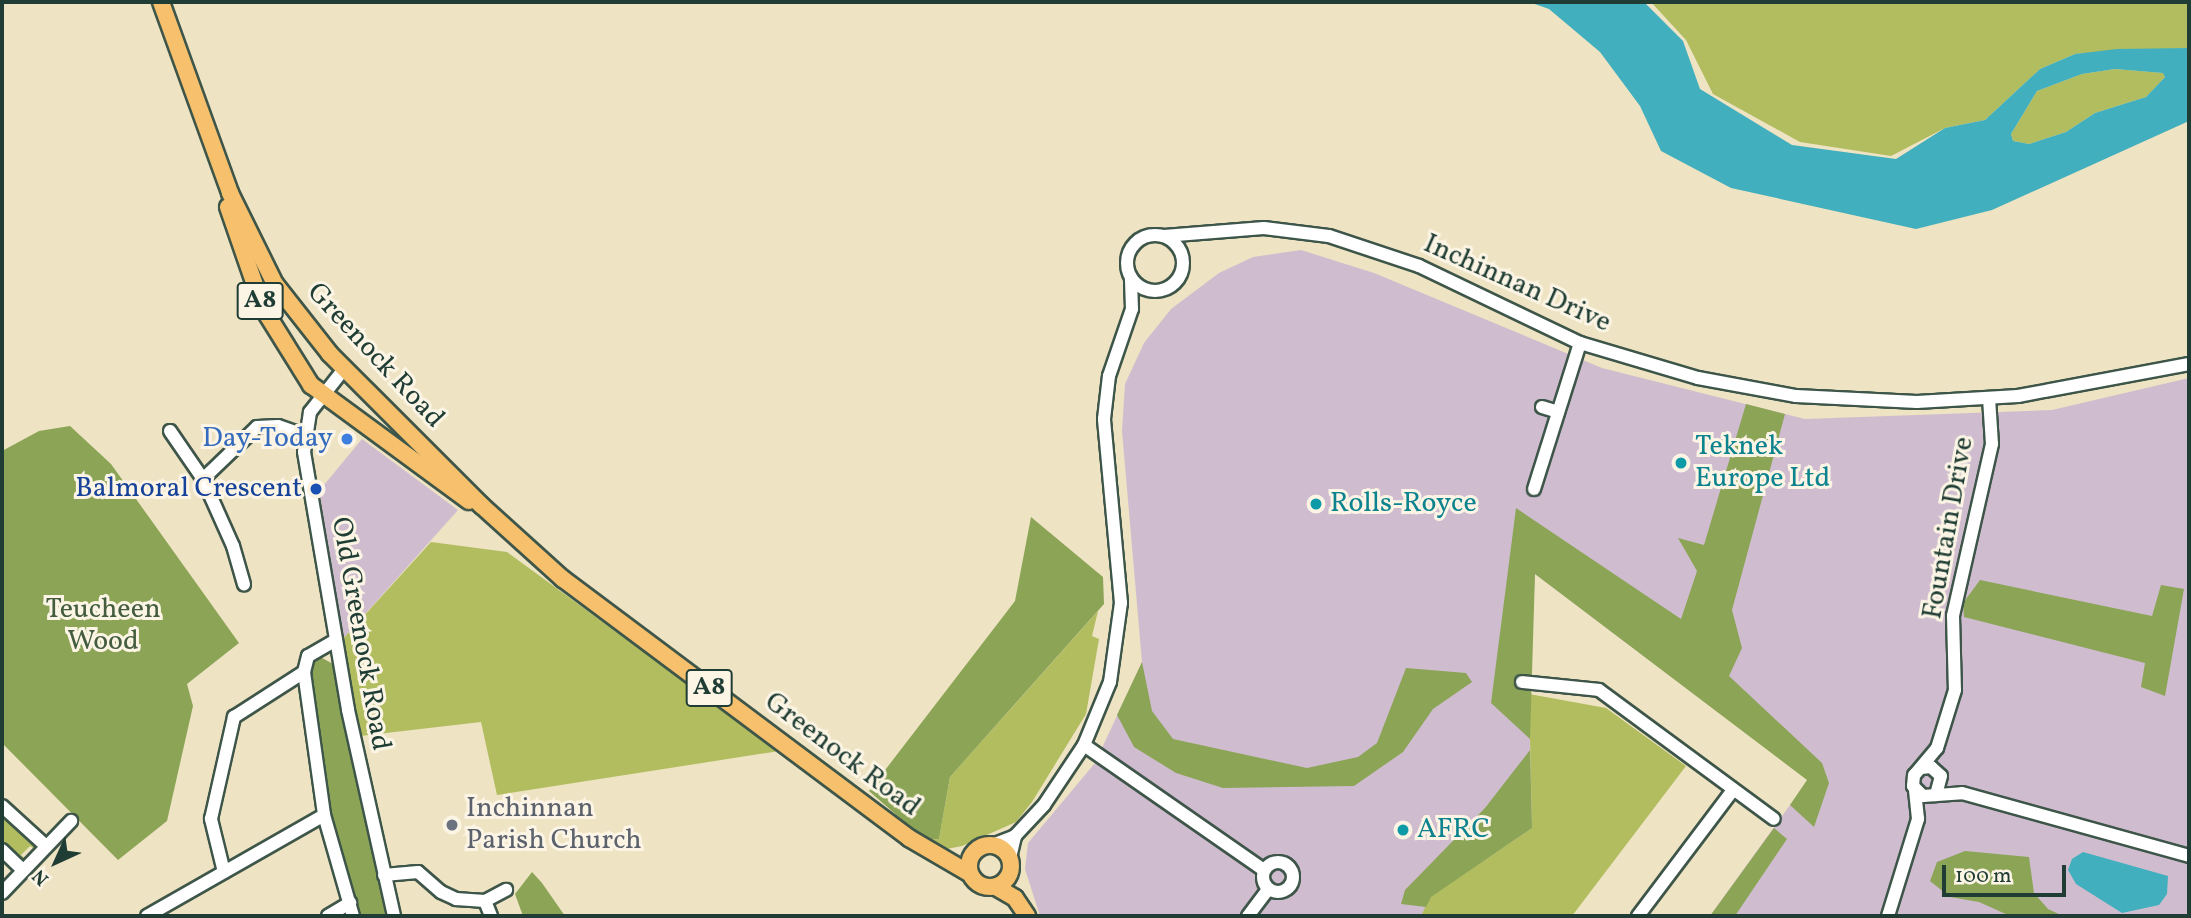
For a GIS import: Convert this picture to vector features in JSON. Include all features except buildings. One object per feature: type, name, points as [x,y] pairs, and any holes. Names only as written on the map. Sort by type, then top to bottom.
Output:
[{"type":"main road","name":"Greenock Road","points":[[161,2],[229,193],[275,284],[344,369],[481,505],[574,587],[900,832],[947,857],[970,873]]},
{"type":"main road","name":"Greenock Road","points":[[229,193],[231,218],[263,308],[288,353],[322,395],[463,499],[481,505]]},
{"type":"main road","points":[[381,440],[394,419]]},
{"type":"main road","points":[[947,857],[973,853],[992,845],[1010,865],[996,887]]},
{"type":"main road","points":[[970,873],[973,853]]},
{"type":"main road","name":"A8","points":[[1010,865],[1014,898]]},
{"type":"main road","name":"A8","points":[[970,873],[980,885],[996,887],[1014,898],[1027,916]]},
{"type":"street","name":"Inchinnan Drive","points":[[1164,236],[1199,236],[1264,228],[1359,243],[1419,266],[1580,343],[1698,378],[1796,396],[1883,402],[1989,398],[2062,390],[2189,364]]},
{"type":"street","points":[[992,845],[1015,836],[1044,805],[1084,745],[1110,682],[1119,626],[1121,570],[1106,464],[1104,419],[1109,376],[1132,309],[1127,258],[1137,241],[1164,236],[1183,257]]},
{"type":"street","points":[[1132,309],[1153,292],[1179,280],[1183,257],[1199,236]]},
{"type":"street","points":[[1130,277],[1153,292]]},
{"type":"street","points":[[1534,489],[1580,343]]},
{"type":"street","name":"Old Greenock Road","points":[[344,369],[310,412],[304,435],[308,484],[336,640],[394,916]]},
{"type":"street","name":"Fountain Drive","points":[[1921,768],[1937,748],[1955,690],[1953,616],[1992,444],[1989,398]]},
{"type":"street","points":[[1542,407],[1558,412]]},
{"type":"street","points":[[203,479],[257,427],[278,426],[304,435]]},
{"type":"street","points":[[170,431],[203,479],[233,546],[244,584]]},
{"type":"street","points":[[328,916],[351,910],[324,815],[303,672],[308,656],[336,640]]},
{"type":"street","points":[[224,872],[211,818],[234,717],[303,672]]},
{"type":"street","points":[[1522,682],[1599,690],[1774,819]]},
{"type":"street","points":[[1084,745],[1264,870],[1268,889],[1248,916]]},
{"type":"street","name":"Fountain Drive","points":[[1918,819],[1934,795],[1940,774],[1937,748]]},
{"type":"street","points":[[1888,916],[1918,819],[1912,780],[1921,768],[1940,774],[1962,793]]},
{"type":"street","points":[[1638,916],[1733,790]]},
{"type":"street","points":[[1915,790],[1934,795],[1962,793],[2189,856]]},
{"type":"street","points":[[2,806],[46,846]]},
{"type":"street","points":[[147,916],[324,815]]},
{"type":"street","points":[[2,893],[71,821]]},
{"type":"street","points":[[1010,865],[1015,836]]},
{"type":"street","points":[[2,850],[23,870]]},
{"type":"street","points":[[1264,870],[1281,862],[1293,877],[1286,890],[1268,889]]},
{"type":"street","points":[[384,875],[418,872],[448,897],[485,901],[506,890]]},
{"type":"street","points":[[485,901],[491,916]]},
{"type":"shaded area","points":[[1301,250],[1374,273],[1602,368],[1805,419],[2052,410],[2189,378],[2189,916],[1710,916],[1808,780],[1535,574],[1529,694],[1532,828],[1431,897],[1421,916],[1040,916],[1025,869],[1028,843],[1095,763],[1142,662],[1122,431],[1125,384],[1144,343],[1171,309],[1219,273],[1253,257]]},
{"type":"shaded area","points":[[362,439],[458,510],[342,640],[314,497]]},
{"type":"green space","points":[[1651,2],[2189,2],[2189,48],[2075,54],[2040,69],[1985,120],[1945,128],[1891,156],[1800,142],[1713,94],[1686,40]]},
{"type":"green space","points":[[2115,69],[2164,73],[2165,77],[2146,97],[2095,113],[2066,132],[2029,144],[2013,141],[2011,134],[2037,91],[2082,74]]},
{"type":"green space","points":[[1746,404],[1785,414],[1732,610],[1742,648],[1729,676],[1822,763],[1829,783],[1814,827],[1790,805],[1807,780],[1535,574],[1530,739],[1491,703],[1516,508],[1681,619],[1697,571],[1678,538],[1704,545]]},
{"type":"green space","name":"Teucheen Wood","points":[[70,426],[111,464],[239,643],[187,684],[193,706],[167,821],[118,860],[2,743],[2,451],[39,431]]},
{"type":"green space","points":[[1031,517],[1103,577],[1104,604],[950,777],[939,839],[925,840],[869,791],[1015,601]]},
{"type":"green space","points":[[431,542],[507,552],[779,751],[497,795],[481,722],[360,736],[342,640]]},
{"type":"green space","points":[[1980,580],[2152,616],[2161,585],[2184,589],[2165,696],[2141,687],[2145,663],[1964,617],[1963,603]]},
{"type":"green space","points":[[1098,611],[1092,636],[1099,639],[1086,714],[1032,802],[1016,822],[962,846],[947,849],[925,840],[939,839],[950,777]]},
{"type":"green space","points":[[315,654],[333,664],[388,916],[358,916],[331,817],[307,676]]},
{"type":"green space","points":[[1142,662],[1152,711],[1173,739],[1307,768],[1358,757],[1377,743],[1406,668],[1466,673],[1472,682],[1433,709],[1403,752],[1354,786],[1223,788],[1176,773],[1134,747],[1117,715]]},
{"type":"green space","points":[[1529,694],[1606,708],[1686,766],[1572,916],[1421,916],[1430,897],[1532,828]]},
{"type":"green space","points":[[1530,750],[1532,828],[1431,897],[1426,907],[1401,904],[1405,890],[1485,808]]},
{"type":"green space","points":[[2,814],[36,844],[36,850],[30,846],[21,855],[27,860],[20,860],[2,843]]},
{"type":"green space","points":[[1774,828],[1787,839],[1735,916],[1710,916]]},
{"type":"green space","points":[[1965,851],[2029,857],[2034,893],[2048,909],[2063,916],[2010,916],[1979,902],[1950,897],[1930,881],[1937,862]]},
{"type":"green space","points":[[532,872],[565,916],[523,916],[515,894]]},
{"type":"water","points":[[1529,2],[1644,2],[1683,41],[1700,89],[1792,145],[1896,159],[1945,128],[1985,120],[2040,69],[2075,54],[2117,49],[2189,48],[2189,121],[1992,210],[1916,229],[1731,188],[1661,151],[1640,106],[1600,52],[1549,9]],"holes":[[[2115,69],[2163,73],[2165,77],[2146,97],[2095,113],[2066,132],[2029,144],[2013,141],[2011,134],[2037,91],[2082,74]]]},
{"type":"water","points":[[2083,852],[2168,876],[2167,894],[2159,905],[2122,913],[2076,884],[2068,870],[2072,859]]},
{"type":"place","name":"Day-Today","points":[[347,439]]},
{"type":"place","name":"Teknek Europe Ltd","points":[[1681,463]]},
{"type":"place","name":"Balmoral Crescent","points":[[316,489]]},
{"type":"place","name":"Rolls-Royce","points":[[1316,504]]},
{"type":"place","name":"Inchinnan Parish Church","points":[[452,825]]},
{"type":"place","name":"AFRC","points":[[1403,830]]}]
